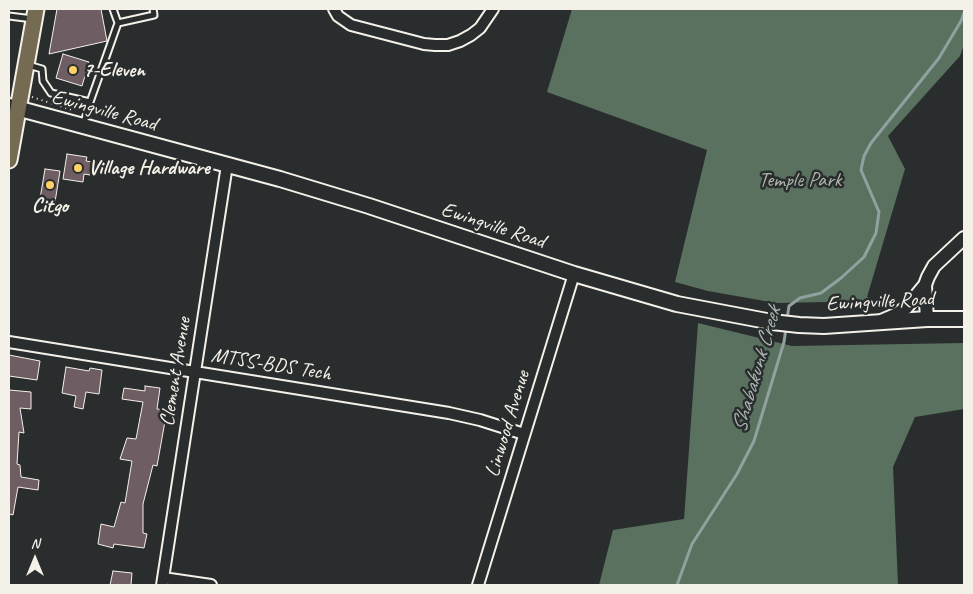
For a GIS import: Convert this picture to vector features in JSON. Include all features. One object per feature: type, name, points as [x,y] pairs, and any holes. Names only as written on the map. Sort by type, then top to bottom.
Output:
[{"type":"main road","points":[[9,152],[14,107],[35,14]]},
{"type":"main road","name":"Ewingville Road","points":[[14,107],[280,179],[369,206],[574,274],[677,304],[772,322],[800,325],[824,326],[926,319],[964,319]]},
{"type":"street","points":[[334,9],[338,16],[351,25],[424,44],[448,45],[460,41],[480,28],[493,9]]},
{"type":"street","name":"Clement Avenue","points":[[162,582],[227,166]]},
{"type":"street","points":[[877,322],[895,315],[906,308],[925,285],[934,266],[964,238]]},
{"type":"street","name":"Linwood Avenue","points":[[478,585],[574,274]]},
{"type":"street","points":[[925,285],[926,319]]},
{"type":"street","name":"MTSS-BDS Tech","points":[[9,342],[449,413],[480,420],[524,434]]},
{"type":"street","points":[[162,582],[211,585]]},
{"type":"lane","points":[[83,126],[118,23],[113,9]]},
{"type":"lane","points":[[118,23],[154,15],[154,9]]},
{"type":"lane","points":[[9,16],[35,14]]},
{"type":"lane","points":[[25,64],[42,69],[43,81],[51,93],[90,102]]},
{"type":"green space","name":"Temple Park","points":[[572,9],[964,9],[964,45],[960,56],[888,136],[905,169],[867,297],[878,301],[776,303],[708,291],[675,282],[707,150],[547,92]]},
{"type":"green space","points":[[698,323],[792,346],[964,343],[964,409],[915,417],[893,467],[898,585],[599,585],[613,530],[684,519]]},
{"type":"building","points":[[57,9],[101,9],[107,41],[49,54]]},
{"type":"building","name":"7-Eleven","points":[[63,54],[89,62],[82,86],[56,78]]},
{"type":"building","name":"Village Hardware","points":[[67,154],[87,157],[86,161],[92,162],[90,175],[84,174],[83,182],[63,179]]},
{"type":"building","name":"Citgo","points":[[45,169],[60,171],[55,202],[40,199]]},
{"type":"building","points":[[9,355],[40,361],[37,380],[9,376]]},
{"type":"building","points":[[66,367],[89,371],[90,368],[102,370],[99,394],[86,392],[83,409],[74,407],[76,396],[62,393]]},
{"type":"building","points":[[145,386],[160,388],[157,409],[167,410],[157,466],[153,465],[143,504],[143,533],[147,534],[144,548],[114,544],[113,548],[98,544],[101,524],[114,527],[121,502],[125,503],[132,461],[120,459],[127,438],[136,439],[143,402],[122,399],[124,388],[145,391]]},
{"type":"building","points":[[9,390],[31,392],[31,409],[20,408],[24,433],[19,432],[17,464],[20,465],[21,477],[39,480],[38,490],[18,487],[13,515],[9,514]]},
{"type":"building","points":[[113,571],[132,573],[131,585],[110,585]]},
{"type":"waterway","name":"Shabakunk Creek","points":[[787,319],[789,306],[800,298],[821,293],[864,257],[876,233],[879,212],[861,170],[864,156],[871,143],[939,58],[964,13]]},
{"type":"waterway","name":"Shabakunk Creek","points":[[677,585],[692,544],[737,474],[754,441],[784,342],[786,328]]},
{"type":"place","name":"7-Eleven","points":[[73,70]]},
{"type":"place","name":"Village Hardware","points":[[78,168]]},
{"type":"place","name":"Citgo","points":[[50,185]]}]
